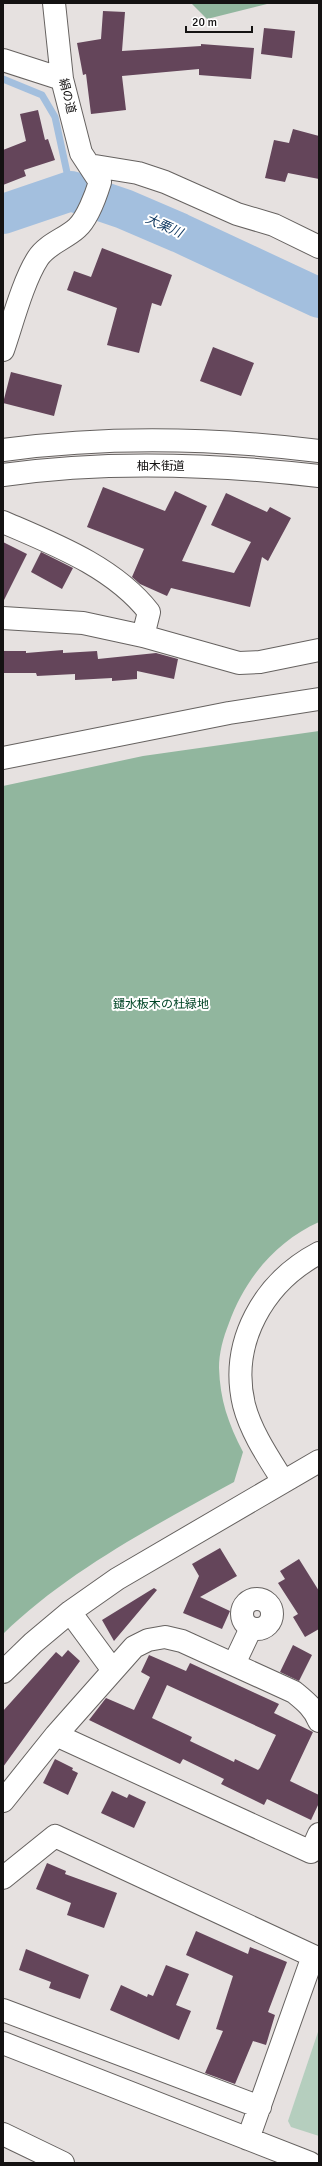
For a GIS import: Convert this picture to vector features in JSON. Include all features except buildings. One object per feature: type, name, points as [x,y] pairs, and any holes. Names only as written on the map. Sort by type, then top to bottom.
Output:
[{"type":"street","name":"絹の道","points":[[54,3],[62,79],[81,153],[95,173]]},
{"type":"street","points":[[3,60],[62,79]]},
{"type":"street","points":[[3,350],[15,314],[38,257],[48,247],[78,228],[95,198],[95,173],[138,173],[165,182],[237,214],[274,225],[319,247]]},
{"type":"street","name":"柚木街道","points":[[3,450],[47,445],[170,441],[248,443],[319,451]]},
{"type":"street","name":"柚木街道","points":[[3,475],[91,467],[198,466],[319,476]]},
{"type":"street","points":[[3,522],[56,544],[88,562],[125,588],[140,601],[149,612],[143,636]]},
{"type":"street","points":[[3,618],[83,624],[143,636],[239,663],[260,662],[319,650]]},
{"type":"street","points":[[3,758],[229,713],[319,698]]},
{"type":"street","points":[[282,1481],[251,1425],[244,1404],[241,1378],[244,1348],[256,1313],[268,1294],[284,1276],[319,1253]]},
{"type":"street","points":[[3,1672],[33,1643],[70,1612],[117,1579],[282,1481],[319,1461]]},
{"type":"street","points":[[70,1612],[112,1669]]},
{"type":"street","points":[[234,1664],[251,1628]]},
{"type":"street","points":[[3,1801],[112,1669],[134,1647],[148,1640],[165,1637],[182,1641],[294,1692],[307,1702],[316,1713],[319,1721]]},
{"type":"street","points":[[56,1735],[311,1852],[319,1834]]},
{"type":"street","points":[[3,1878],[55,1836],[313,1956],[248,2139]]},
{"type":"street","points":[[3,2010],[260,2107]]},
{"type":"street","points":[[3,2043],[310,2163]]},
{"type":"street","points":[[3,2134],[63,2163]]},
{"type":"green space","points":[[191,3],[271,3],[207,19]]},
{"type":"green space","name":"鑓水板木の杜緑地","points":[[319,731],[319,1222],[303,1230],[275,1251],[253,1277],[236,1307],[225,1334],[219,1362],[221,1391],[229,1421],[243,1452],[234,1482],[173,1515],[113,1550],[84,1569],[56,1589],[3,1634],[3,786],[143,756]]},
{"type":"green space","points":[[319,2029],[319,2136],[291,2127],[288,2121]]},
{"type":"waterway","points":[[3,79],[42,95],[55,117],[71,191]]},
{"type":"waterway","name":"大栗川","points":[[3,214],[71,191],[124,209],[180,233],[319,298]]}]
